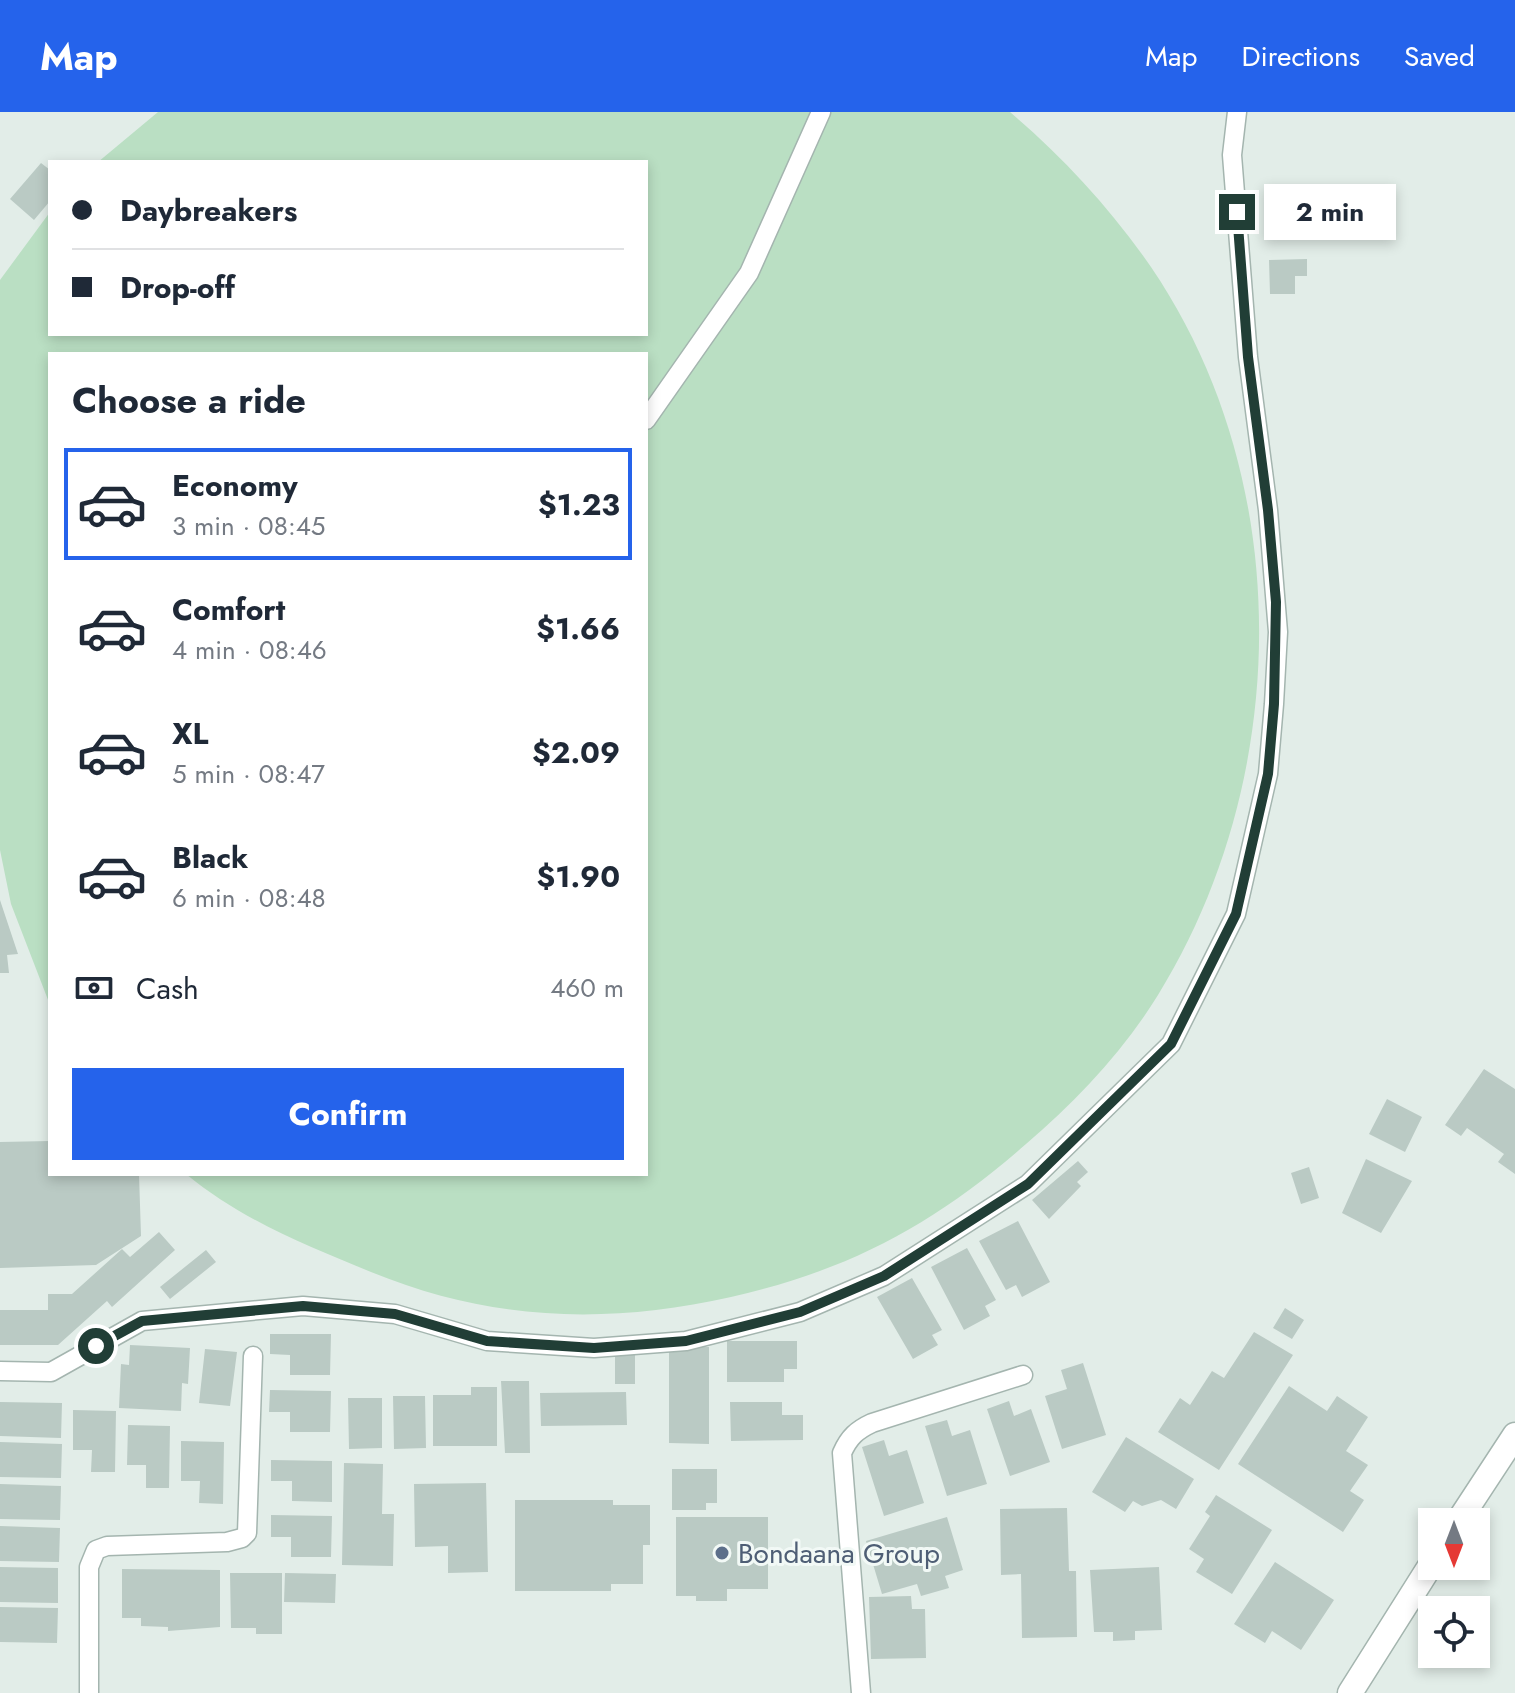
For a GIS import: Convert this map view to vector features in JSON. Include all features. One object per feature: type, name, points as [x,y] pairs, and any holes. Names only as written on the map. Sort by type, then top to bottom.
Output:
[{"type":"street","points":[[1467,1508],[1515,1435]]},
{"type":"street","points":[[1350,1693],[1421,1580]]},
{"type":"lane","points":[[648,417],[749,273],[821,112]]},
{"type":"lane","points":[[0,1371],[51,1372],[142,1321],[303,1306],[395,1314],[487,1341],[594,1348],[686,1341],[800,1312],[884,1276],[1028,1184],[1171,1044],[1236,914],[1268,774],[1274,704],[1278,632],[1268,510],[1248,357],[1232,155],[1237,112]]},
{"type":"lane","points":[[89,1693],[89,1567],[96,1550],[107,1546],[227,1542],[242,1538],[247,1533],[253,1356]]},
{"type":"lane","points":[[861,1693],[842,1453],[848,1440],[858,1429],[872,1423],[1023,1375]]},
{"type":"green space","points":[[158,112],[813,112],[742,269],[648,404],[648,352],[48,352],[48,1000],[11,904],[0,850],[0,280],[48,215],[48,336],[648,336],[648,160],[100,160]]},
{"type":"green space","points":[[828,112],[1010,112],[1049,147],[1103,204],[1151,267],[1198,351],[1232,440],[1252,534],[1259,630],[1253,725],[1234,820],[1202,910],[1144,1016],[1098,1075],[1063,1111],[958,1198],[889,1240],[814,1273],[731,1297],[684,1306],[638,1312],[549,1313],[460,1301],[416,1288],[346,1262],[275,1230],[229,1205],[189,1176],[648,1176],[648,430],[756,276]]},
{"type":"building","points":[[41,163],[48,168],[48,203],[34,220],[10,199]]},
{"type":"building","points":[[1307,259],[1307,276],[1295,276],[1295,294],[1270,294],[1269,260]]},
{"type":"building","points":[[0,900],[18,954],[7,955],[9,973],[0,973]]},
{"type":"building","points":[[1484,1069],[1515,1089],[1515,1174],[1498,1162],[1504,1154],[1467,1128],[1461,1136],[1445,1125]]},
{"type":"building","points":[[1387,1099],[1422,1117],[1405,1152],[1369,1134]]},
{"type":"building","points":[[48,1141],[48,1176],[139,1176],[141,1236],[96,1265],[0,1268],[0,1142]]},
{"type":"building","points":[[1366,1159],[1412,1181],[1381,1233],[1342,1213]]},
{"type":"building","points":[[1078,1161],[1088,1172],[1077,1182],[1081,1186],[1049,1219],[1032,1200]]},
{"type":"building","points":[[1309,1167],[1319,1198],[1301,1204],[1291,1173]]},
{"type":"building","points":[[1018,1221],[1050,1282],[1022,1297],[1016,1285],[1006,1290],[979,1241]]},
{"type":"building","points":[[159,1232],[175,1250],[112,1307],[107,1301],[58,1345],[0,1345],[0,1310],[48,1310],[48,1294],[72,1294],[122,1249],[130,1257]]},
{"type":"building","points":[[967,1248],[996,1300],[985,1306],[990,1316],[964,1330],[931,1267]]},
{"type":"building","points":[[206,1250],[216,1262],[170,1299],[160,1287]]},
{"type":"building","points":[[912,1278],[942,1330],[932,1335],[938,1345],[913,1359],[877,1297]]},
{"type":"building","points":[[1285,1308],[1304,1320],[1292,1339],[1273,1328]]},
{"type":"building","points":[[1254,1332],[1293,1355],[1219,1470],[1158,1432],[1180,1398],[1190,1405],[1212,1371],[1224,1378]]},
{"type":"building","points":[[270,1334],[331,1334],[330,1375],[290,1375],[290,1355],[270,1354]]},
{"type":"building","points":[[727,1341],[797,1341],[797,1369],[784,1369],[784,1382],[727,1382]]},
{"type":"building","points":[[130,1345],[190,1348],[188,1384],[182,1383],[181,1411],[119,1408],[121,1364],[129,1365]]},
{"type":"building","points":[[669,1347],[709,1347],[709,1444],[669,1443]]},
{"type":"building","points":[[205,1349],[237,1352],[230,1406],[199,1403]]},
{"type":"building","points":[[615,1353],[635,1353],[635,1384],[615,1384]]},
{"type":"building","points":[[1083,1363],[1106,1435],[1062,1449],[1045,1396],[1067,1389],[1061,1370]]},
{"type":"building","points":[[501,1381],[529,1381],[530,1453],[505,1453]]},
{"type":"building","points":[[1289,1386],[1327,1411],[1337,1396],[1368,1417],[1346,1451],[1368,1465],[1350,1491],[1364,1500],[1343,1532],[1238,1464]]},
{"type":"building","points":[[471,1387],[497,1387],[497,1446],[433,1446],[433,1395],[471,1395]]},
{"type":"building","points":[[270,1390],[331,1391],[330,1432],[290,1432],[290,1412],[269,1412]]},
{"type":"building","points":[[626,1392],[627,1425],[541,1426],[540,1393]]},
{"type":"building","points":[[393,1396],[425,1396],[426,1448],[394,1449]]},
{"type":"building","points":[[348,1398],[382,1398],[382,1448],[349,1449]]},
{"type":"building","points":[[1009,1401],[1014,1416],[1031,1409],[1050,1462],[1010,1476],[987,1409]]},
{"type":"building","points":[[0,1402],[62,1403],[61,1438],[0,1436]]},
{"type":"building","points":[[730,1402],[782,1402],[782,1415],[803,1415],[803,1440],[731,1441]]},
{"type":"building","points":[[73,1410],[116,1411],[115,1472],[91,1472],[92,1450],[73,1450]]},
{"type":"building","points":[[947,1420],[952,1436],[970,1430],[987,1484],[947,1496],[925,1426]]},
{"type":"building","points":[[128,1425],[170,1426],[169,1488],[146,1488],[146,1465],[127,1465]]},
{"type":"building","points":[[1126,1437],[1194,1479],[1176,1509],[1161,1500],[1142,1506],[1133,1501],[1125,1512],[1092,1492]]},
{"type":"building","points":[[884,1440],[889,1456],[907,1450],[924,1503],[884,1516],[862,1447]]},
{"type":"building","points":[[181,1441],[224,1442],[223,1504],[199,1503],[200,1481],[181,1481]]},
{"type":"building","points":[[0,1442],[62,1444],[61,1478],[0,1477]]},
{"type":"building","points":[[271,1460],[332,1461],[332,1502],[292,1501],[292,1481],[271,1481]]},
{"type":"building","points":[[344,1463],[383,1464],[382,1514],[394,1514],[393,1566],[342,1565]]},
{"type":"building","points":[[672,1469],[717,1469],[717,1503],[706,1503],[706,1510],[672,1510]]},
{"type":"building","points":[[486,1483],[488,1572],[448,1573],[448,1546],[415,1547],[414,1484]]},
{"type":"building","points":[[0,1484],[61,1486],[60,1520],[0,1519]]},
{"type":"building","points":[[1216,1495],[1272,1530],[1232,1594],[1196,1572],[1204,1559],[1189,1549],[1210,1516],[1205,1512]]},
{"type":"building","points":[[515,1500],[613,1500],[613,1505],[650,1505],[650,1545],[643,1545],[643,1584],[611,1584],[611,1591],[515,1591]]},
{"type":"building","points":[[1067,1508],[1069,1571],[1076,1571],[1077,1637],[1022,1638],[1021,1574],[1001,1575],[1000,1509]]},
{"type":"building","points":[[271,1515],[332,1516],[331,1557],[291,1557],[291,1537],[271,1537]]},
{"type":"building","name":"Bondaana Group","points":[[676,1517],[768,1517],[768,1589],[727,1589],[727,1601],[696,1601],[696,1596],[676,1596]]},
{"type":"building","points":[[947,1517],[963,1570],[945,1576],[949,1588],[921,1596],[917,1584],[882,1594],[866,1541]]},
{"type":"building","points":[[0,1526],[60,1528],[59,1562],[0,1561]]},
{"type":"building","points":[[1275,1562],[1334,1600],[1301,1650],[1272,1631],[1265,1643],[1234,1624]]},
{"type":"building","points":[[0,1567],[58,1568],[58,1603],[0,1602]]},
{"type":"building","points":[[1159,1567],[1162,1630],[1135,1631],[1135,1640],[1113,1641],[1113,1632],[1094,1632],[1090,1570]]},
{"type":"building","points":[[122,1569],[220,1570],[220,1627],[168,1631],[168,1627],[141,1626],[141,1618],[122,1618]]},
{"type":"building","points":[[230,1573],[282,1573],[282,1634],[256,1634],[256,1628],[231,1628]]},
{"type":"building","points":[[285,1573],[336,1574],[335,1603],[284,1602]]},
{"type":"building","points":[[911,1596],[912,1609],[925,1609],[926,1658],[871,1659],[869,1597]]},
{"type":"building","points":[[0,1607],[58,1608],[57,1643],[0,1642]]},
{"type":"place","name":"Bondaana Group","points":[[722,1553]]},
{"type":"route","points":[[96,1346],[142,1321],[303,1306],[395,1314],[487,1341],[594,1348],[686,1341],[800,1312],[884,1276],[1028,1184],[1171,1044],[1236,914],[1268,774],[1274,704],[1278,632],[1276,602],[1268,510],[1248,357],[1237,212]]}]
